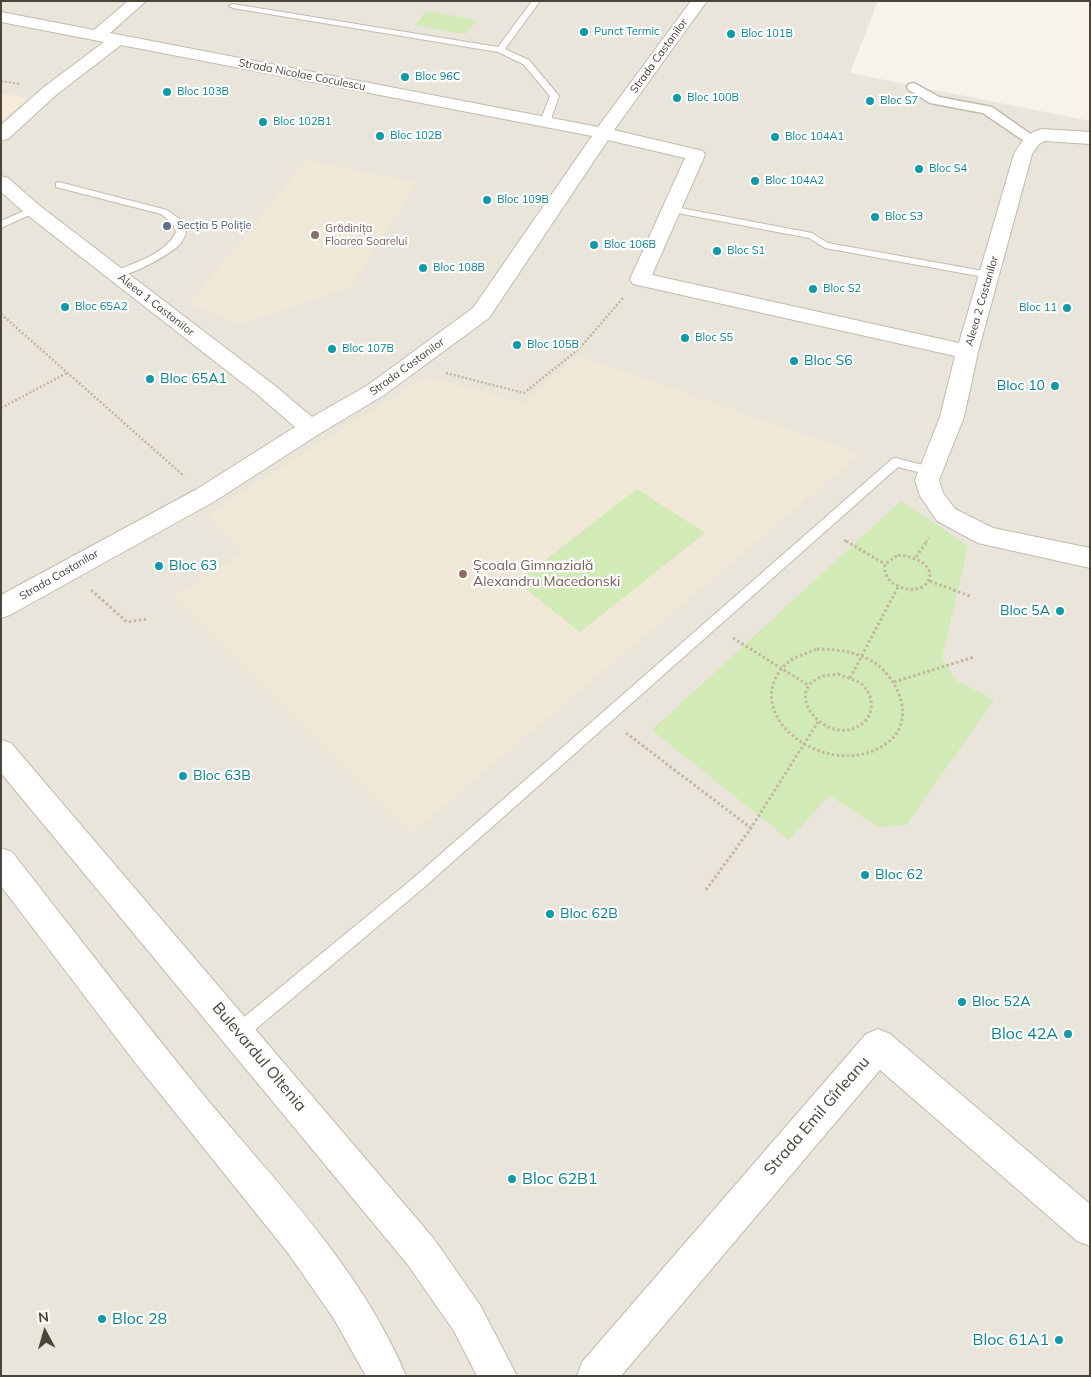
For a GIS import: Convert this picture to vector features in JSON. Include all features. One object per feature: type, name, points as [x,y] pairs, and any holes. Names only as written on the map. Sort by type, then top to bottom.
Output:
[{"type":"street","points":[[98,35],[138,1]]},
{"type":"street","name":"Strada Castanilor","points":[[1,608],[168,514],[206,495],[311,428],[376,390],[481,313],[603,133],[698,1]]},
{"type":"street","name":"Strada Nicolae Coculescu","points":[[1,17],[603,133],[696,155],[670,209]]},
{"type":"street","points":[[1,135],[50,91],[118,39]]},
{"type":"street","points":[[914,87],[935,100],[987,110],[1032,140],[1042,135],[1090,138]]},
{"type":"street","name":"Aleea 2 Castanilor","points":[[1032,140],[1023,154],[967,352],[952,417],[928,480],[932,496],[946,515],[987,536],[1090,558]]},
{"type":"street","name":"Aleea 1 Castanilor","points":[[1,182],[33,210],[266,390],[311,428]]},
{"type":"street","points":[[670,209],[640,278],[967,352]]},
{"type":"street","name":"Bulevardul Oltenia","points":[[1,752],[421,1252],[467,1318],[498,1376]]},
{"type":"street","points":[[1,862],[170,1080],[325,1271],[375,1350],[387,1376]]},
{"type":"street","name":"Strada Emil Gîrleanu","points":[[596,1376],[878,1046],[1090,1228]]},
{"type":"lane","points":[[500,50],[536,1]]},
{"type":"lane","points":[[233,6],[500,50],[526,62],[555,96],[545,122]]},
{"type":"lane","points":[[59,186],[164,212],[176,219],[182,233],[180,241],[172,248],[117,274]]},
{"type":"lane","points":[[670,209],[812,236],[825,245],[989,275]]},
{"type":"lane","points":[[1,225],[33,210]]},
{"type":"lane","points":[[238,1033],[416,885],[896,462],[930,471]]},
{"type":"path","points":[[411,365],[524,393],[579,349],[640,278]]},
{"type":"path","points":[[1,314],[206,495]]},
{"type":"path","points":[[1,408],[67,373]]},
{"type":"path","points":[[821,528],[885,564]]},
{"type":"path","points":[[898,555],[916,557],[930,568],[932,574],[930,581],[917,590],[898,587],[886,576],[885,564],[898,555]]},
{"type":"path","points":[[69,569],[126,622],[148,620]]},
{"type":"path","points":[[930,581],[972,597]]},
{"type":"path","points":[[850,678],[898,587]]},
{"type":"path","points":[[711,625],[808,685]]},
{"type":"path","points":[[832,649],[862,656],[880,667],[894,682],[901,696],[904,709],[902,723],[896,736],[885,746],[871,753],[837,756],[820,753],[789,735],[779,722],[772,708],[770,693],[773,680],[780,668],[790,659],[817,650],[832,649]]},
{"type":"path","points":[[894,682],[974,657]]},
{"type":"path","points":[[838,674],[850,678],[861,684],[868,693],[872,704],[871,714],[865,722],[855,728],[843,730],[830,728],[818,722],[810,714],[805,704],[804,694],[808,685],[826,675],[838,674]]},
{"type":"path","points":[[606,717],[751,828]]},
{"type":"path","points":[[706,890],[751,828],[818,722]]},
{"type":"shaded area","points":[[1,1],[878,1],[850,73],[1090,121],[1090,1376],[1,1376]]},
{"type":"shaded area","points":[[1,93],[27,98],[1,122]]},
{"type":"shaded area","name":"Grădinița Floarea Soarelui","points":[[307,160],[417,183],[351,286],[239,325],[190,303]]},
{"type":"shaded area","name":"Școala Gimnazială Alexandru Macedonski","points":[[578,356],[860,454],[411,833],[174,596],[243,553],[208,514],[425,377],[524,403]]},
{"type":"green space","points":[[427,11],[477,20],[465,34],[415,25]]},
{"type":"green space","points":[[637,489],[705,533],[580,632],[517,582]]},
{"type":"green space","points":[[901,501],[968,546],[942,658],[957,681],[994,700],[906,825],[878,827],[829,795],[789,840],[652,730]]},
{"type":"place","name":"Punct Termic","points":[[584,32]]},
{"type":"place","name":"Bloc 101B","points":[[731,34]]},
{"type":"place","name":"Bloc 96C","points":[[405,77]]},
{"type":"place","name":"Bloc 103B","points":[[167,92]]},
{"type":"place","name":"Bloc 100B","points":[[677,98]]},
{"type":"place","name":"Bloc S7","points":[[870,101]]},
{"type":"place","name":"Bloc 102B1","points":[[263,122]]},
{"type":"place","name":"Bloc 102B","points":[[380,136]]},
{"type":"place","name":"Bloc 104A1","points":[[775,137]]},
{"type":"place","name":"Bloc S4","points":[[919,169]]},
{"type":"place","name":"Bloc 104A2","points":[[755,181]]},
{"type":"place","name":"Bloc 109B","points":[[487,200]]},
{"type":"place","name":"Bloc S3","points":[[875,217]]},
{"type":"place","name":"Secția 5 Poliție","points":[[167,226]]},
{"type":"place","name":"Grădinița Floarea Soarelui","points":[[315,235]]},
{"type":"place","name":"Bloc 106B","points":[[594,245]]},
{"type":"place","name":"Bloc S1","points":[[717,251]]},
{"type":"place","name":"Bloc 108B","points":[[423,268]]},
{"type":"place","name":"Bloc S2","points":[[813,289]]},
{"type":"place","name":"Bloc 65A2","points":[[65,307]]},
{"type":"place","name":"Bloc 11","points":[[1067,308]]},
{"type":"place","name":"Bloc S5","points":[[685,338]]},
{"type":"place","name":"Bloc 105B","points":[[517,345]]},
{"type":"place","name":"Bloc 107B","points":[[332,349]]},
{"type":"place","name":"Bloc S6","points":[[794,361]]},
{"type":"place","name":"Bloc 65A1","points":[[150,379]]},
{"type":"place","name":"Bloc 10","points":[[1055,386]]},
{"type":"place","name":"Bloc 63","points":[[159,566]]},
{"type":"place","name":"Școala Gimnazială Alexandru Macedonski","points":[[463,574]]},
{"type":"place","name":"Bloc 5A","points":[[1060,611]]},
{"type":"place","name":"Bloc 63B","points":[[183,776]]},
{"type":"place","name":"Bloc 62","points":[[865,875]]},
{"type":"place","name":"Bloc 62B","points":[[550,914]]},
{"type":"place","name":"Bloc 52A","points":[[962,1002]]},
{"type":"place","name":"Bloc 42A","points":[[1068,1034]]},
{"type":"place","name":"Bloc 62B1","points":[[512,1179]]},
{"type":"place","name":"Bloc 28","points":[[102,1319]]},
{"type":"place","name":"Bloc 61A1","points":[[1059,1340]]}]
